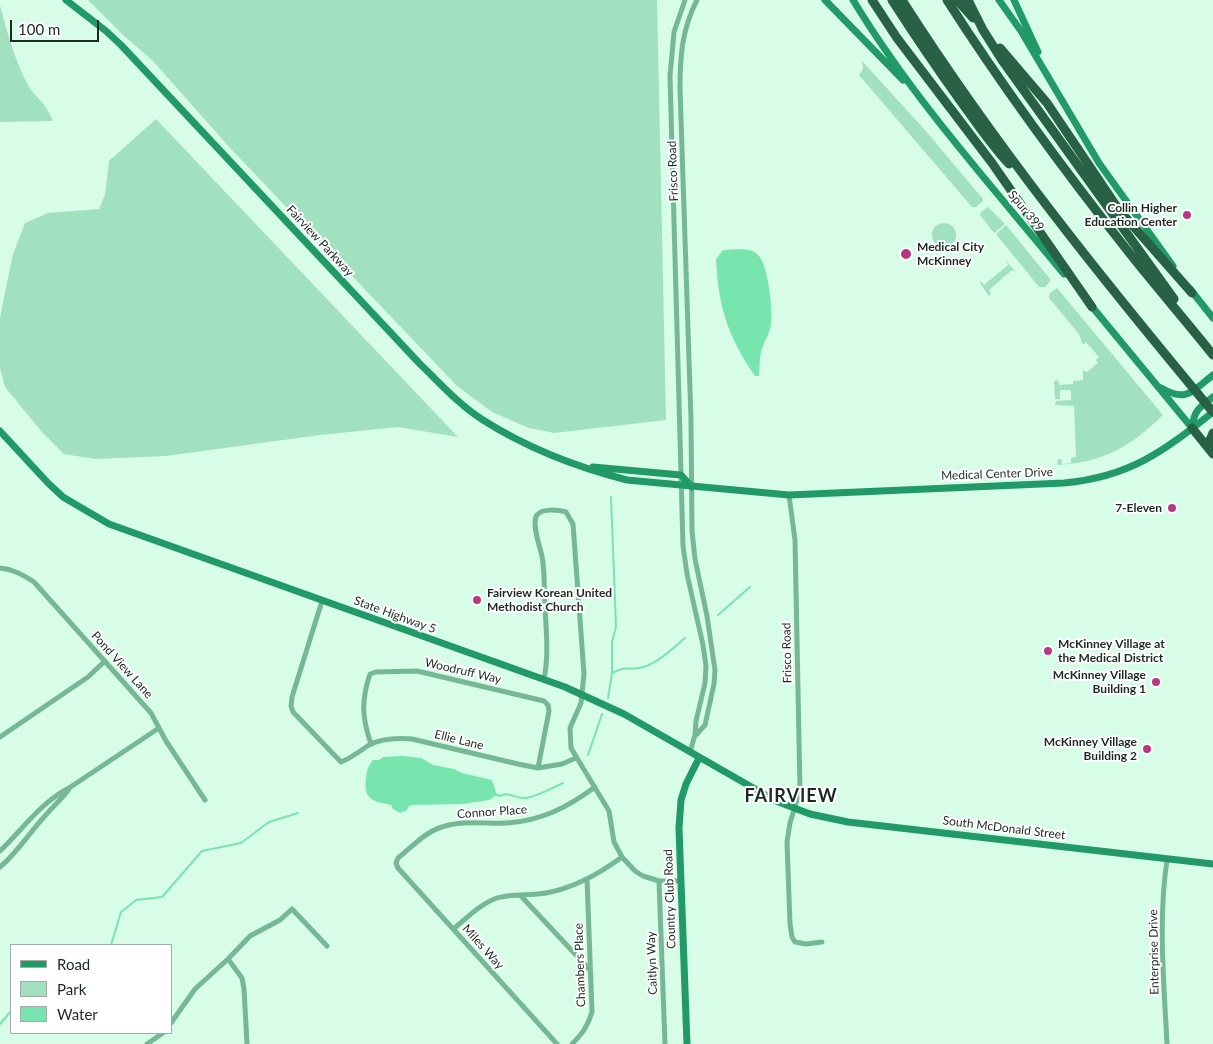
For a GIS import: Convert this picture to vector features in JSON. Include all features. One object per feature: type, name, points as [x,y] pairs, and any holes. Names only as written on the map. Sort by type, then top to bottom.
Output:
[{"type":"highway","points":[[872,0],[897,38],[992,163],[1092,307]]},
{"type":"highway","points":[[892,0],[924,49],[979,126],[1000,154],[1027,181]]},
{"type":"highway","points":[[902,0],[955,81],[1027,181],[1102,279],[1213,412]]},
{"type":"highway","points":[[947,0],[1061,164],[1132,256],[1213,355]]},
{"type":"highway","points":[[957,0],[1035,88],[1119,210],[1192,293]]},
{"type":"highway","points":[[968,0],[983,30],[1002,60],[1185,314],[1199,337]]},
{"type":"highway","points":[[1192,428],[1211,452]]},
{"type":"highway","points":[[1211,452],[1210,440],[1213,433]]},
{"type":"main road","name":"Fairview Parkway","points":[[66,0],[106,30],[121,45],[413,357],[449,392],[482,419],[517,440],[556,457],[627,480],[789,496]]},
{"type":"main road","points":[[825,0],[923,100]]},
{"type":"main road","name":"Spur 399","points":[[853,0],[885,50],[968,158],[1192,428]]},
{"type":"main road","points":[[999,0],[1021,31],[1099,163],[1192,293],[1213,318]]},
{"type":"main road","points":[[1014,0],[1049,78]]},
{"type":"main road","points":[[1156,385],[1173,395],[1180,396],[1189,394],[1213,375]]},
{"type":"main road","name":"Medical Center Drive","points":[[1192,428],[1196,410],[1213,396]]},
{"type":"main road","name":"Medical Center Drive","points":[[789,496],[1085,481],[1140,463],[1167,448],[1213,412]]},
{"type":"main road","name":"State Highway 5","points":[[0,431],[55,490],[99,520],[168,547],[544,679],[624,714],[755,791],[794,809]]},
{"type":"main road","name":"Fairview Parkway","points":[[580,465],[681,475]]},
{"type":"main road","points":[[681,475],[692,487]]},
{"type":"main road","name":"Country Club Road","points":[[687,1044],[679,828],[681,800],[686,784],[699,758]]},
{"type":"main road","name":"South McDonald Street","points":[[794,809],[827,819],[848,822],[1213,864]]},
{"type":"street","points":[[685,0],[674,32],[671,56],[683,546],[687,574],[697,611],[703,645],[706,683],[690,752]]},
{"type":"street","name":"Frisco Road","points":[[695,735],[705,724],[714,684],[715,670],[706,610],[695,559],[692,531],[680,58],[687,22],[697,0]]},
{"type":"street","points":[[671,56],[680,58]]},
{"type":"street","points":[[674,225],[684,225]]},
{"type":"street","points":[[679,372],[689,371]]},
{"type":"street","name":"Frisco Road","points":[[789,496],[795,540],[800,781],[798,800],[794,809],[787,842],[792,937],[795,942],[806,944],[822,942]]},
{"type":"street","points":[[544,679],[547,662],[544,568],[535,524],[537,515],[540,512],[559,510],[566,512],[573,524],[584,674],[582,695],[570,728],[571,748],[609,811],[614,842],[622,857],[643,876],[659,881],[681,881]]},
{"type":"street","name":"Pond View Lane","points":[[0,568],[7,568],[34,582],[152,714],[205,800]]},
{"type":"street","name":"Ellie Lane","points":[[322,601],[290,706],[293,712],[341,762],[371,744],[381,740],[397,738],[412,738],[538,768],[562,764],[576,758]]},
{"type":"street","points":[[697,611],[706,610]]},
{"type":"street","points":[[0,737],[88,677],[105,661]]},
{"type":"street","name":"Woodruff Way","points":[[371,744],[364,725],[363,705],[370,674],[376,672],[417,671],[544,701],[548,705],[549,712],[538,768]]},
{"type":"street","points":[[0,851],[32,815],[55,795],[69,788],[159,728]]},
{"type":"street","points":[[0,867],[21,846],[69,788]]},
{"type":"street","name":"Connor Place","points":[[396,863],[398,858],[428,833],[442,827],[455,824],[508,823],[530,820],[548,815],[567,806],[595,788]]},
{"type":"street","points":[[453,929],[482,905],[495,899],[507,895],[546,893],[586,879],[622,857]]},
{"type":"street","name":"Enterprise Drive","points":[[1166,1044],[1162,908],[1167,860]]},
{"type":"street","name":"Miles Way","points":[[396,863],[398,868],[558,1044]]},
{"type":"street","name":"Chambers Place","points":[[572,1044],[589,1024],[592,1012],[586,879]]},
{"type":"street","name":"Caitlyn Way","points":[[659,881],[665,1044]]},
{"type":"street","points":[[520,895],[590,971]]},
{"type":"street","points":[[172,1022],[195,989],[250,936],[280,920],[292,909],[327,946]]},
{"type":"street","points":[[228,959],[242,978],[247,1044]]},
{"type":"street","points":[[147,1044],[162,1034]]},
{"type":"green space","points":[[88,0],[657,0],[666,420],[554,433],[529,428],[492,412],[457,386],[231,149],[152,60],[124,36]]},
{"type":"green space","points":[[0,5],[11,45],[22,74],[30,88],[47,109],[53,121],[0,122]]},
{"type":"green space","points":[[862,61],[925,130],[983,199],[976,207],[972,207],[859,75],[863,69]]},
{"type":"green space","points":[[156,119],[458,437],[398,427],[320,435],[166,456],[95,459],[64,454],[42,432],[5,387],[0,368],[0,319],[13,254],[25,223],[48,213],[99,209],[105,195],[109,161]]},
{"type":"green space","points":[[988,207],[1005,224],[994,233],[980,215]]},
{"type":"green space","points":[[944,223],[949,224],[955,230],[955,240],[949,246],[944,247],[939,246],[933,240],[932,235],[933,230],[939,224]]},
{"type":"green space","points":[[1006,225],[1051,280],[1045,287],[1039,287],[996,234]]},
{"type":"green space","points":[[1006,261],[1016,272],[1012,270],[989,290],[991,294],[989,296],[980,283],[982,282],[984,285],[1008,265]]},
{"type":"green space","points":[[1057,288],[1163,415],[1139,436],[1115,451],[1089,460],[1074,463],[1058,465],[1057,461],[1059,459],[1061,459],[1062,464],[1071,463],[1071,458],[1076,457],[1074,406],[1055,405],[1056,401],[1071,400],[1071,390],[1060,390],[1060,399],[1055,399],[1054,381],[1058,380],[1059,385],[1073,384],[1073,381],[1083,380],[1083,370],[1087,372],[1098,363],[1096,360],[1099,357],[1086,342],[1083,345],[1079,334],[1049,298],[1050,293]]},
{"type":"water","points":[[741,249],[754,252],[761,258],[767,276],[771,324],[761,353],[759,376],[755,376],[746,362],[726,321],[719,292],[716,259],[723,250]]},
{"type":"water","points":[[403,756],[421,758],[433,765],[492,780],[497,795],[489,800],[462,804],[410,805],[406,811],[400,813],[393,809],[391,805],[371,798],[366,791],[365,785],[367,770],[373,760],[379,760],[383,757]]},
{"type":"waterway","points":[[611,497],[616,627],[612,642],[612,673]]},
{"type":"waterway","points":[[718,615],[750,587]]},
{"type":"waterway","points":[[608,698],[612,673],[623,669],[645,667],[664,656],[685,638]]},
{"type":"waterway","points":[[588,755],[602,714]]},
{"type":"waterway","points":[[497,795],[507,794],[526,798],[541,794],[563,783]]},
{"type":"waterway","points":[[111,944],[121,912],[136,900],[162,897],[202,851],[241,843],[269,822],[298,813]]},
{"type":"waterway","points":[[0,1024],[10,1012]]},
{"type":"place","name":"Collin Higher Education Center","points":[[1187,215]]},
{"type":"place","name":"Medical City McKinney","points":[[906,254]]},
{"type":"place","name":"7-Eleven","points":[[1172,508]]},
{"type":"place","name":"Fairview Korean United Methodist Church","points":[[477,600]]},
{"type":"place","name":"McKinney Village at the Medical District","points":[[1048,651]]},
{"type":"place","name":"McKinney Village Building 1","points":[[1156,682]]},
{"type":"place","name":"McKinney Village Building 2","points":[[1147,749]]},
{"type":"district","name":"FAIRVIEW","points":[[791,796]]}]
